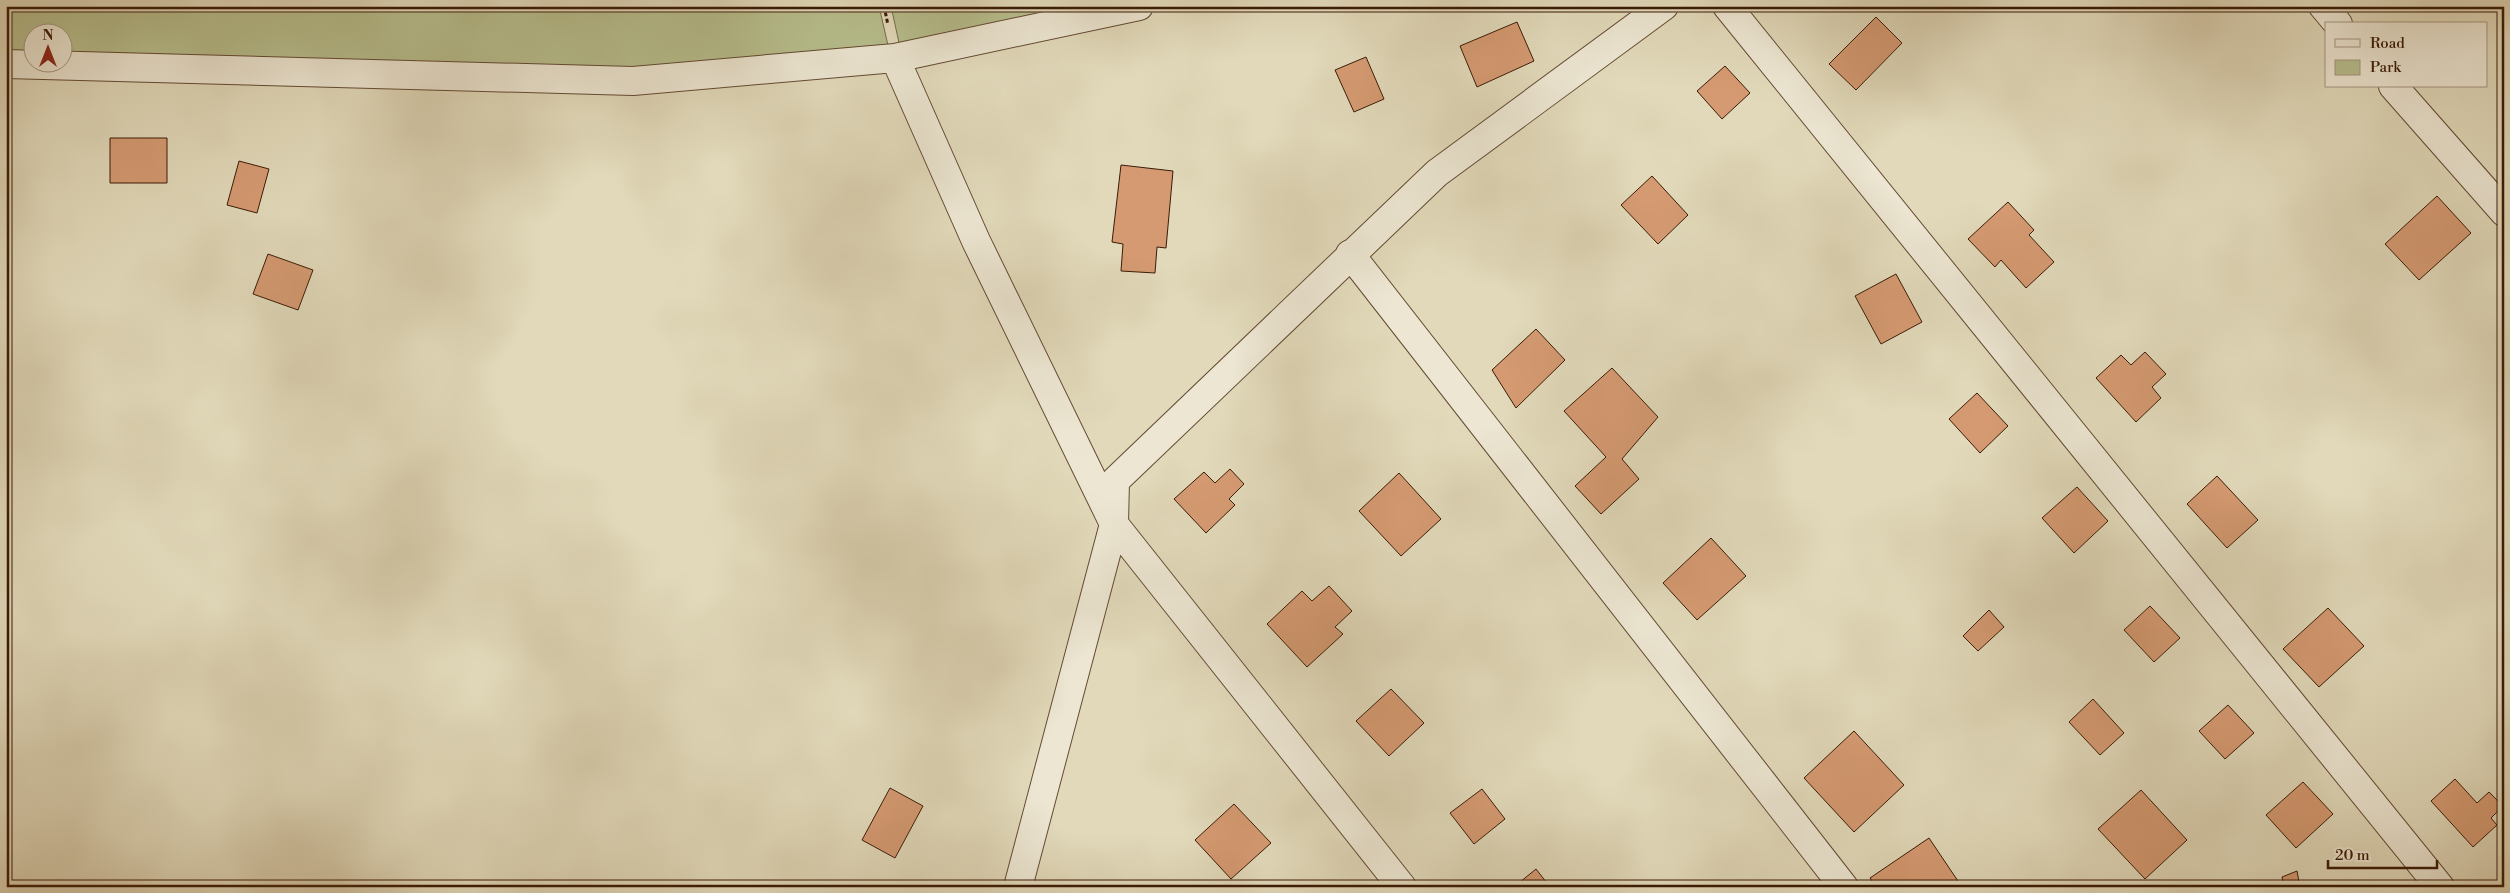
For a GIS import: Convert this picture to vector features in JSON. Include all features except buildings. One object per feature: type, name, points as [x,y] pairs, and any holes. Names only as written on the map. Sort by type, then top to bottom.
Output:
[{"type":"street","points":[[6,64],[632,81],[895,58],[1139,6]]},
{"type":"street","points":[[1018,887],[1114,524],[1115,481],[1350,254],[1437,173],[1664,6]]},
{"type":"street","points":[[1727,6],[2440,887]]},
{"type":"street","points":[[2323,6],[2336,22]]},
{"type":"street","points":[[895,58],[976,241],[1114,524],[1402,887]]},
{"type":"street","points":[[2395,88],[2504,212]]},
{"type":"street","points":[[1350,254],[1844,887]]},
{"type":"green space","points":[[6,6],[879,6],[889,50],[634,73],[72,59],[72,22],[22,22],[22,58],[6,58]]},
{"type":"green space","points":[[891,6],[1124,6],[901,52]]}]
